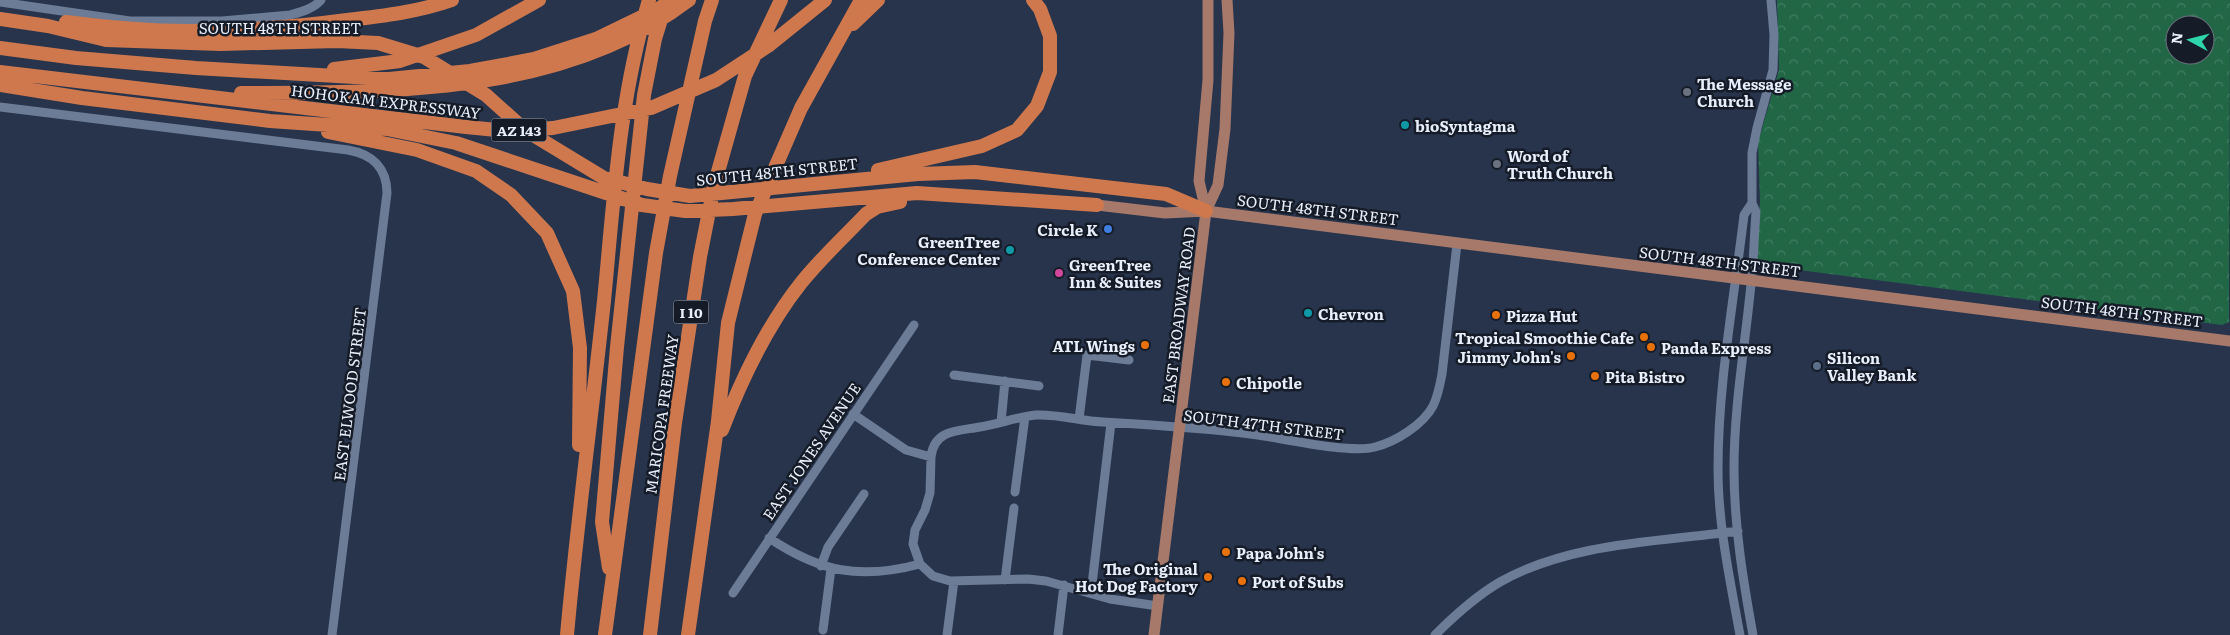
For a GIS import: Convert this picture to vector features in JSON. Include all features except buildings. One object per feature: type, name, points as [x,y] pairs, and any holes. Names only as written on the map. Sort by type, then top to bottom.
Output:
[{"type":"highway","points":[[0,19],[22,18],[188,31],[320,24],[396,14],[432,7],[452,0]]},
{"type":"highway","points":[[282,74],[400,61],[476,35],[539,0]]},
{"type":"highway","points":[[567,635],[620,132],[637,40],[649,0]]},
{"type":"highway","points":[[282,74],[389,79],[470,71],[534,59],[596,39],[660,8],[669,0]]},
{"type":"highway","points":[[611,581],[602,522],[617,347],[644,95],[655,40],[669,0]]},
{"type":"highway","points":[[180,94],[391,92],[493,79],[555,66],[610,46],[647,27],[689,0]]},
{"type":"highway","name":"MARICOPA FREEWAY","points":[[606,635],[611,581],[656,254],[670,176],[705,21],[712,0]]},
{"type":"highway","name":"MARICOPA FREEWAY","points":[[650,635],[675,423],[696,282],[714,186],[746,76],[780,0]]},
{"type":"highway","name":"HOHOKAM EXPRESSWAY","points":[[0,72],[483,129],[507,131],[553,128],[651,108],[716,80],[768,46],[825,0]]},
{"type":"highway","points":[[688,635],[728,323],[755,214],[801,108],[861,0]]},
{"type":"highway","points":[[842,34],[878,0]]},
{"type":"highway","points":[[806,184],[982,146],[1017,130],[1037,106],[1050,72],[1050,36],[1040,9],[1033,0]]},
{"type":"highway","name":"SOUTH 48TH STREET","points":[[0,19],[48,26],[106,40],[220,44],[338,41],[378,43],[424,57],[486,95],[525,130],[604,178],[647,189],[690,196],[918,174],[975,172],[1166,194],[1206,211]]},
{"type":"highway","name":"HOHOKAM EXPRESSWAY","points":[[0,48],[76,58],[282,74]]},
{"type":"highway","name":"SOUTH 48TH STREET","points":[[0,85],[82,98],[270,121],[387,128],[440,139],[642,205],[685,211],[732,209],[917,193],[1097,205]]},
{"type":"highway","points":[[270,121],[417,150],[476,171],[511,195],[547,233],[573,291],[580,348],[578,518]]},
{"type":"highway","points":[[713,451],[742,380],[782,310],[801,284],[866,214],[877,207],[910,201],[917,193]]},
{"type":"main road","points":[[1206,211],[1199,181],[1208,80],[1208,0]]},
{"type":"main road","name":"EAST BROADWAY ROAD","points":[[1154,635],[1206,211],[1218,185],[1225,129],[1229,62],[1227,0]]},
{"type":"main road","name":"SOUTH 48TH STREET","points":[[1097,205],[1165,213],[1206,211],[2230,341]]},
{"type":"street","points":[[1753,635],[1743,580],[1738,531],[1734,485],[1734,433],[1752,281],[1756,212],[1752,203],[1753,141],[1773,70],[1772,0]]},
{"type":"street","name":"SOUTH 48TH STREET","points":[[0,2],[130,21],[188,22],[290,15],[303,12],[319,2]]},
{"type":"street","name":"EAST ELWOOD STREET","points":[[0,107],[348,150],[360,152],[374,160],[382,168],[386,178],[387,193],[332,635]]},
{"type":"street","points":[[1740,635],[1722,533],[1718,478],[1719,430],[1744,215],[1752,203]]},
{"type":"street","name":"SOUTH 47TH STREET","points":[[931,457],[934,445],[948,432],[1025,416],[1051,415],[1111,423],[1144,424],[1258,435],[1360,449],[1383,444],[1406,432],[1428,413],[1439,390],[1457,244]]},
{"type":"street","name":"EAST JONES AVENUE","points":[[732,593],[914,325]]},
{"type":"street","points":[[1079,419],[1087,355],[1129,360]]},
{"type":"street","points":[[954,375],[1039,386]]},
{"type":"street","points":[[1000,422],[1005,381]]},
{"type":"street","points":[[853,414],[906,450],[931,457],[930,493],[926,510],[917,526],[913,539],[915,554],[920,564],[933,576],[954,581],[1028,579],[1064,584],[1120,601],[1158,606]]},
{"type":"street","points":[[1015,492],[1025,416]]},
{"type":"street","points":[[1091,593],[1111,423]]},
{"type":"street","points":[[821,566],[828,547],[864,494]]},
{"type":"street","points":[[1005,580],[1014,508]]},
{"type":"street","points":[[1435,635],[1457,613],[1499,583],[1554,559],[1624,546],[1738,531]]},
{"type":"street","points":[[769,538],[796,556],[831,569],[875,573],[920,564]]},
{"type":"street","points":[[823,630],[831,569]]},
{"type":"street","points":[[947,635],[954,581]]},
{"type":"street","points":[[1058,635],[1064,584]]},
{"type":"green space","points":[[1777,0],[2230,0],[2229,322],[2222,325],[1760,265],[1757,261],[1760,201],[1758,142],[1779,70]]},
{"type":"place","name":"The Message Church","points":[[1687,92]]},
{"type":"place","name":"bioSyntagma","points":[[1405,125]]},
{"type":"place","name":"Word of Truth Church","points":[[1497,164]]},
{"type":"place","name":"Circle K","points":[[1108,229]]},
{"type":"place","name":"GreenTree Conference Center","points":[[1010,250]]},
{"type":"place","name":"GreenTree Inn & Suites","points":[[1059,273]]},
{"type":"place","name":"Chevron","points":[[1308,313]]},
{"type":"place","name":"Pizza Hut","points":[[1496,315]]},
{"type":"place","name":"Tropical Smoothie Cafe","points":[[1644,337]]},
{"type":"place","name":"ATL Wings","points":[[1145,345]]},
{"type":"place","name":"Panda Express","points":[[1651,347]]},
{"type":"place","name":"Jimmy John's","points":[[1571,356]]},
{"type":"place","name":"Silicon Valley Bank","points":[[1817,366]]},
{"type":"place","name":"Pita Bistro","points":[[1595,376]]},
{"type":"place","name":"Chipotle","points":[[1226,382]]},
{"type":"place","name":"Papa John's","points":[[1226,552]]},
{"type":"place","name":"The Original Hot Dog Factory","points":[[1208,577]]},
{"type":"place","name":"Port of Subs","points":[[1242,581]]}]
